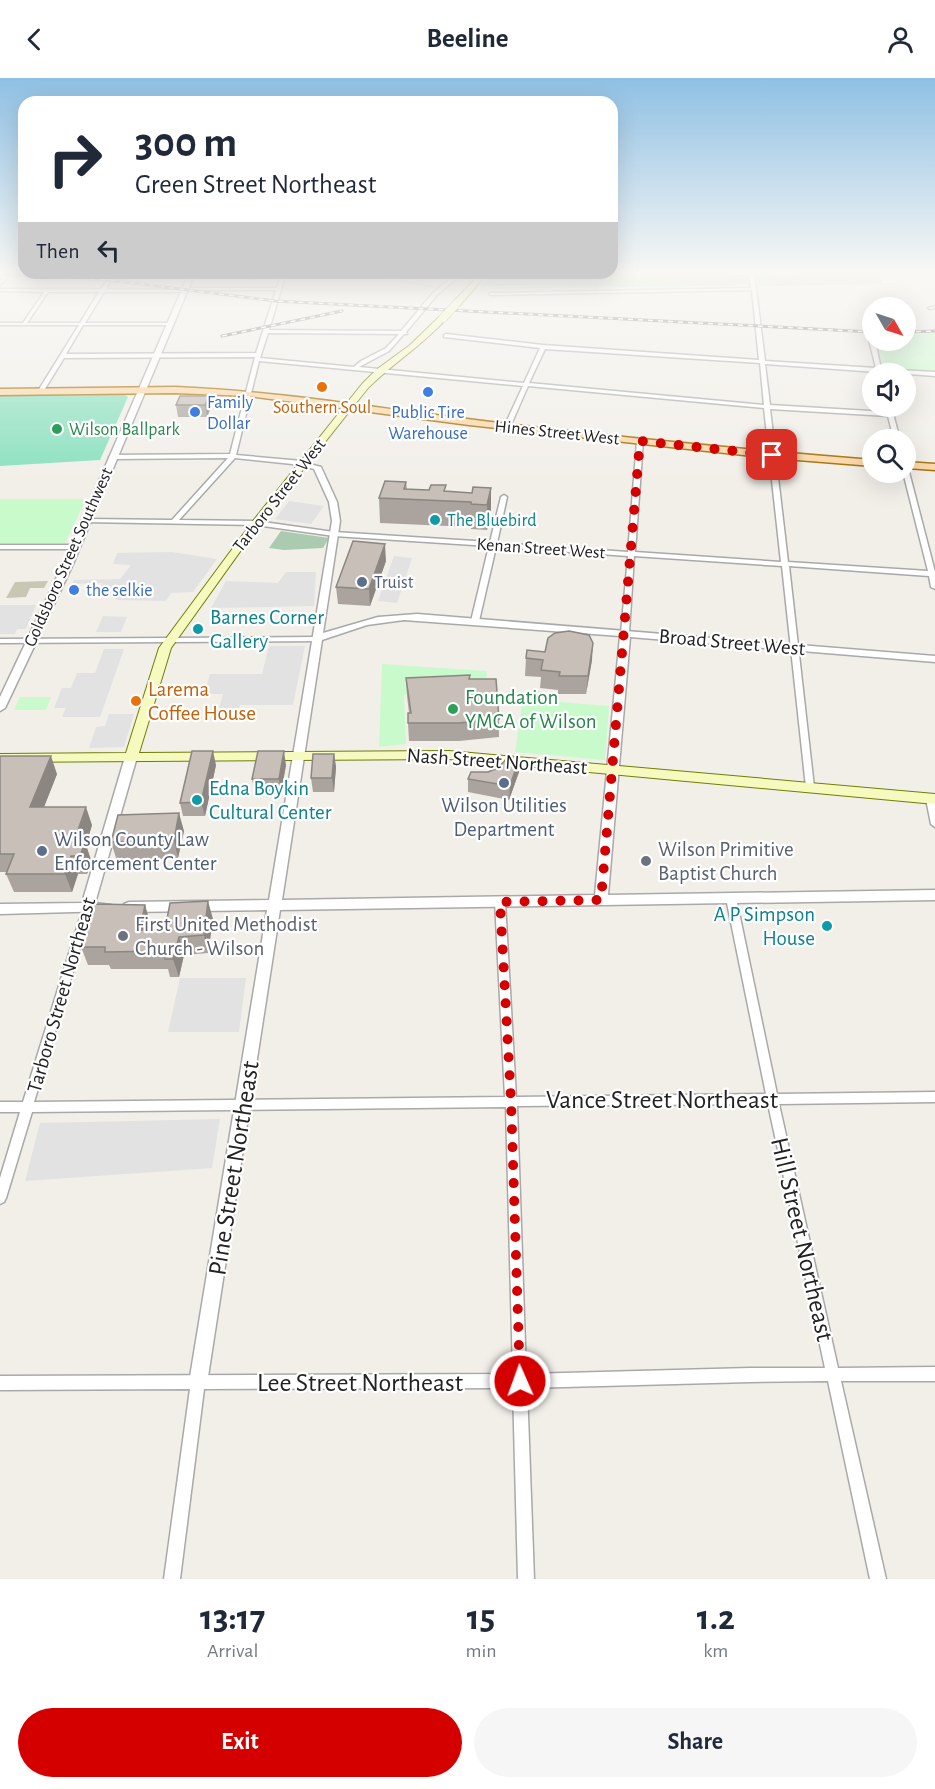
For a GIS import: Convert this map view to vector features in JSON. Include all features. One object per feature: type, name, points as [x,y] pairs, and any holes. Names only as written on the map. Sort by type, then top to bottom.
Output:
[{"type":"main road","name":"Tarboro Street West","points":[[130,757],[165,648],[170,640],[300,466],[379,372],[417,343]]},
{"type":"main road","name":"Hines Street West","points":[[0,392],[140,390],[248,393],[507,427],[862,462]]},
{"type":"main road","points":[[916,466],[935,467]]},
{"type":"main road","name":"Nash Street Northeast","points":[[0,758],[449,755],[932,799]]},
{"type":"street","points":[[41,392],[70,343]]},
{"type":"street","name":"Goldsboro Street Southwest","points":[[0,708],[75,548],[162,343]]},
{"type":"street","points":[[176,521],[233,456],[262,343]]},
{"type":"street","points":[[354,369],[361,362],[384,353],[394,343]]},
{"type":"street","points":[[514,343],[862,371]]},
{"type":"street","points":[[760,343],[810,787]]},
{"type":"street","points":[[507,427],[543,346]]},
{"type":"street","points":[[62,356],[258,357],[379,372],[862,412]]},
{"type":"street","points":[[916,373],[935,374]]},
{"type":"street","points":[[601,900],[640,441]]},
{"type":"street","points":[[112,457],[233,456],[300,466]]},
{"type":"street","name":"Pine Street Northeast","points":[[172,1579],[198,1383],[334,534],[335,510],[317,467],[300,466]]},
{"type":"street","points":[[909,483],[935,586]]},
{"type":"street","points":[[475,621],[490,545],[504,497]]},
{"type":"street","name":"Kenan Street West","points":[[86,521],[256,523],[334,534],[933,574]]},
{"type":"street","points":[[0,547],[75,548]]},
{"type":"street","name":"Broad Street West","points":[[316,639],[355,624],[390,617],[475,621],[935,659]]},
{"type":"street","points":[[0,641],[316,639]]},
{"type":"street","name":"Tarboro Street Northeast","points":[[0,1198],[29,1107],[130,757]]},
{"type":"street","points":[[932,799],[935,824]]},
{"type":"street","points":[[0,909],[935,895]]},
{"type":"street","name":"Hill Street Northeast","points":[[730,898],[878,1579]]},
{"type":"street","points":[[500,902],[511,1100],[526,1579]]},
{"type":"street","name":"Vance Street Northeast","points":[[0,1107],[935,1097]]},
{"type":"street","name":"Lee Street Northeast","points":[[0,1383],[520,1381],[935,1374]]},
{"type":"shaded area","points":[[289,501],[324,506],[311,524],[275,519]]},
{"type":"shaded area","points":[[172,552],[217,559],[193,592],[171,593],[166,601],[118,600],[99,592],[102,583],[72,584],[74,580],[120,579],[131,565],[113,564],[117,553]]},
{"type":"shaded area","points":[[394,556],[412,558],[397,603],[378,601]]},
{"type":"shaded area","points":[[286,572],[316,572],[314,606],[211,608],[226,581],[278,583]]},
{"type":"shaded area","points":[[48,581],[44,588],[30,588],[26,597],[6,598],[15,582]]},
{"type":"shaded area","points":[[0,605],[36,605],[26,629],[17,629],[15,634],[0,634]]},
{"type":"shaded area","points":[[103,616],[127,617],[121,632],[96,632]]},
{"type":"shaded area","points":[[269,646],[305,646],[293,705],[240,705],[235,719],[216,719],[223,694],[204,694],[210,674],[262,674]]},
{"type":"shaded area","points":[[104,649],[124,649],[100,717],[62,717],[66,708],[54,708],[62,688],[71,688],[77,673],[95,673]]},
{"type":"shaded area","points":[[109,714],[134,714],[124,747],[89,748],[96,727],[105,726]]},
{"type":"shaded area","points":[[180,978],[246,978],[239,1032],[168,1032]]},
{"type":"shaded area","points":[[220,1119],[212,1168],[25,1181],[40,1123]]},
{"type":"green space","points":[[916,343],[935,343],[935,372],[916,371],[916,363],[882,363],[879,351],[916,351]]},
{"type":"green space","name":"Wilson Ballpark","points":[[125,395],[128,397],[100,460],[0,466],[0,396]]},
{"type":"green space","points":[[0,499],[86,499],[65,543],[0,543]]},
{"type":"green space","points":[[281,531],[329,538],[323,548],[284,550],[269,548]]},
{"type":"green space","points":[[382,664],[487,671],[486,680],[450,691],[404,695],[406,744],[379,747]]},
{"type":"green space","points":[[20,697],[51,697],[46,710],[14,710]]},
{"type":"green space","points":[[523,699],[609,706],[605,760],[515,752]]},
{"type":"building","points":[[180,396],[209,396],[205,405],[176,405]]},
{"type":"building","points":[[385,481],[406,482],[404,489],[429,490],[431,485],[446,485],[444,491],[472,493],[473,487],[491,488],[487,505],[471,504],[471,502],[379,498]]},
{"type":"building","points":[[353,541],[385,544],[369,589],[336,587]]},
{"type":"building","points":[[569,631],[589,635],[593,643],[588,676],[559,676],[560,672],[541,670],[543,660],[526,658],[527,650],[545,652],[548,638],[555,633]]},
{"type":"building","points":[[470,675],[469,679],[496,679],[499,719],[459,723],[408,723],[408,713],[411,713],[406,678]]},
{"type":"building","points":[[192,751],[213,751],[201,802],[180,803]]},
{"type":"building","points":[[258,751],[284,751],[279,779],[252,779]]},
{"type":"building","points":[[313,754],[334,754],[332,778],[311,778]]},
{"type":"building","points":[[0,756],[51,756],[30,807],[86,807],[74,842],[85,842],[80,856],[71,856],[65,874],[6,874],[14,854],[0,854]]},
{"type":"building","points":[[508,757],[519,759],[510,786],[468,779],[471,772],[488,772],[498,768]]},
{"type":"building","points":[[179,813],[174,840],[111,842],[118,815]]},
{"type":"building","points":[[208,901],[204,935],[179,937],[173,959],[165,959],[166,951],[105,952],[105,947],[81,947],[91,906],[95,904],[145,905],[140,930],[165,930],[170,903]]},
{"type":"place","name":"Southern Soul","points":[[322,387]]},
{"type":"place","name":"Public Tire Warehouse","points":[[428,392]]},
{"type":"place","name":"Family Dollar","points":[[195,412]]},
{"type":"place","name":"Wilson Ballpark","points":[[57,429]]},
{"type":"place","name":"The Bluebird","points":[[435,520]]},
{"type":"place","name":"Truist","points":[[362,582]]},
{"type":"place","name":"the selkie","points":[[74,590]]},
{"type":"place","name":"Barnes Corner Gallery","points":[[198,629]]},
{"type":"place","name":"Larema Coffee House","points":[[136,701]]},
{"type":"place","name":"Foundation YMCA of Wilson","points":[[453,709]]},
{"type":"place","name":"Wilson Utilities Department","points":[[504,783]]},
{"type":"place","name":"Edna Boykin Cultural Center","points":[[197,800]]},
{"type":"place","name":"Wilson County Law Enforcement Center","points":[[42,851]]},
{"type":"place","name":"Wilson Primitive Baptist Church","points":[[646,861]]},
{"type":"place","name":"A P Simpson House","points":[[827,926]]},
{"type":"place","name":"First United Methodist Church - Wilson","points":[[123,936]]},
{"type":"route","points":[[520,1381],[511,1100],[500,902],[601,900],[611,805],[640,441],[772,455]]}]
